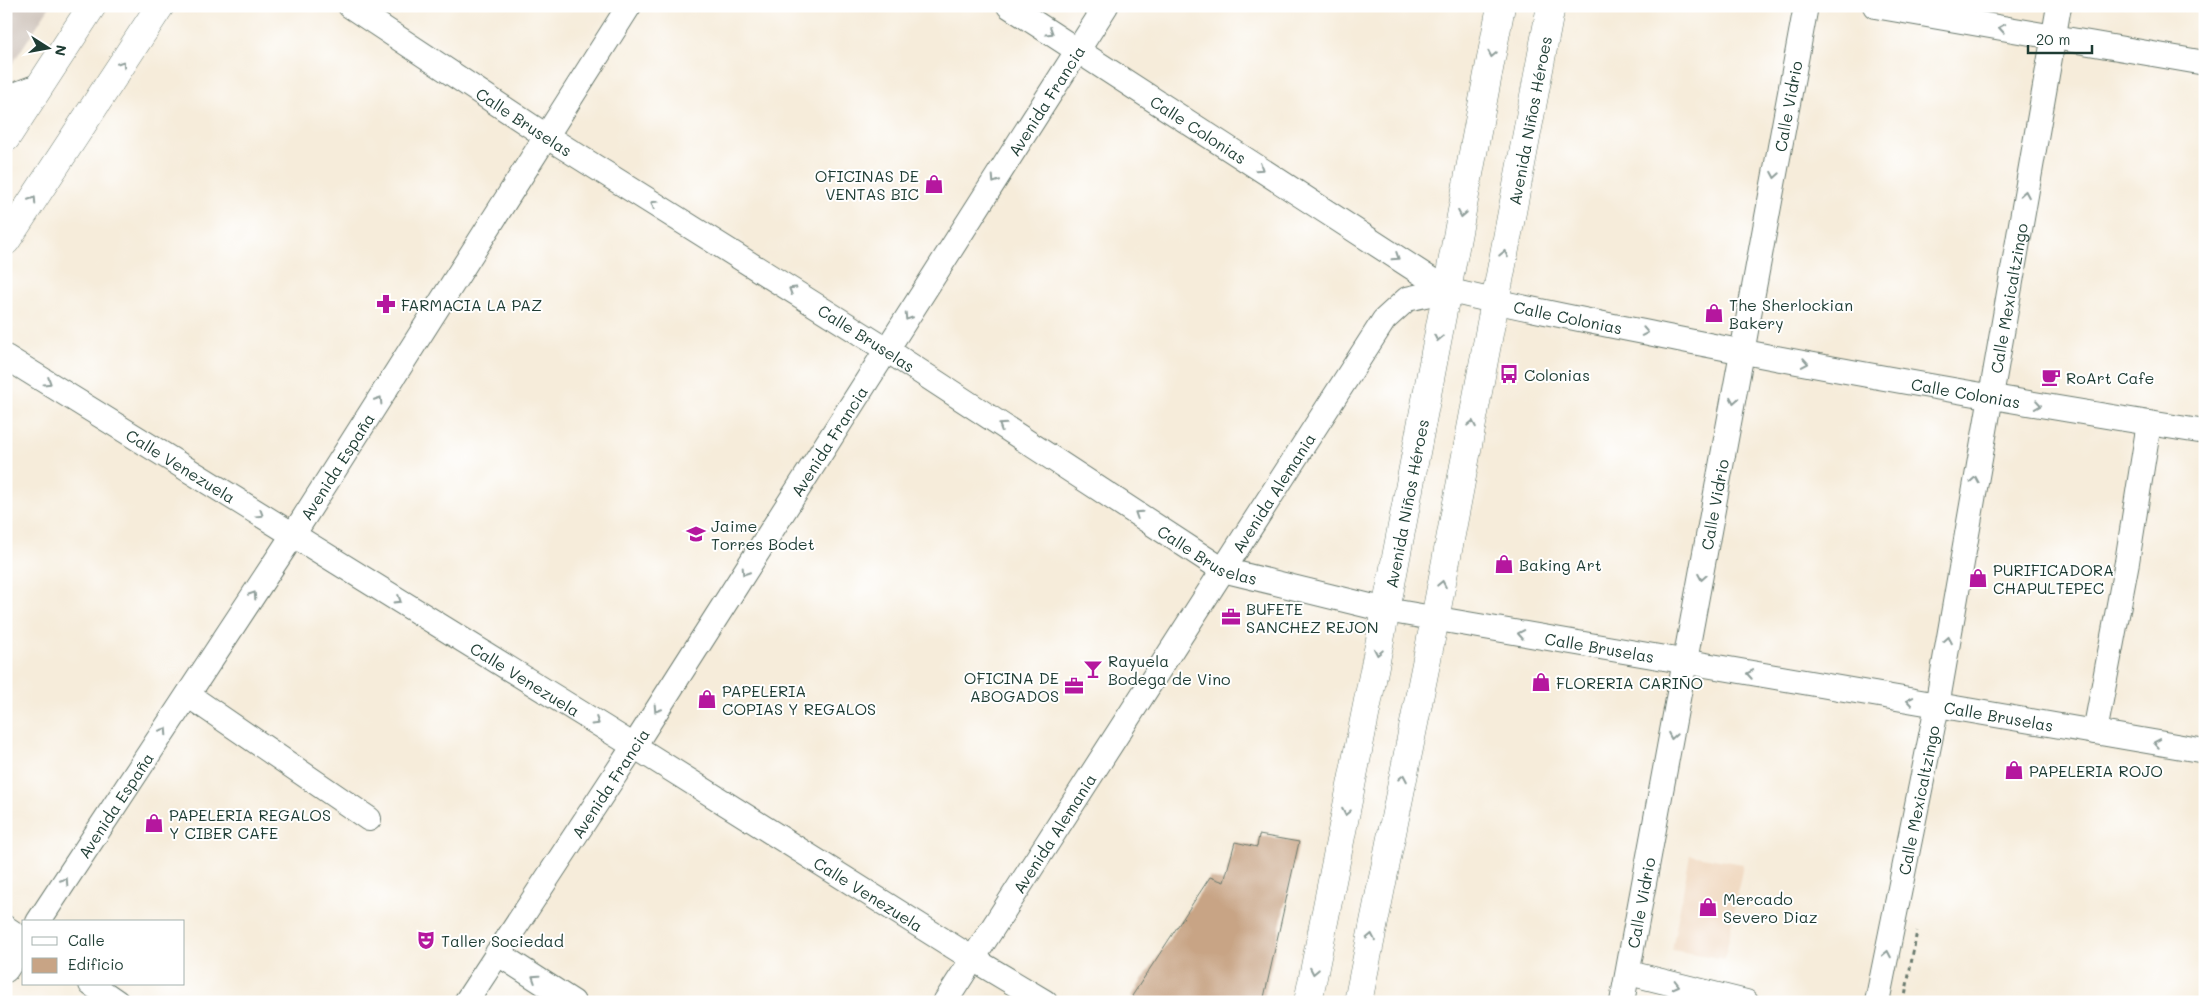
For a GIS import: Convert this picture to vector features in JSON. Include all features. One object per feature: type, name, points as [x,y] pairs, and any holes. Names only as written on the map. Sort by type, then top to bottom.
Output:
[{"type":"main road","points":[[6,138],[92,6]]},
{"type":"main road","points":[[6,241],[160,6]]},
{"type":"main road","name":"Avenida Niños Héroes","points":[[1308,1002],[1386,610],[1501,6]]},
{"type":"main road","name":"Avenida Niños Héroes","points":[[1358,1002],[1435,618],[1551,6]]},
{"type":"street","name":"Calle Bruselas","points":[[350,6],[546,136],[887,350],[1223,570],[1386,610],[2205,751]]},
{"type":"street","name":"Avenida España","points":[[39,920],[293,535],[629,6]]},
{"type":"street","name":"Calle Colonias","points":[[1009,6],[1447,290],[1494,302],[1743,352],[1990,397],[2205,432]]},
{"type":"street","name":"Avenida Francia","points":[[466,1002],[634,746],[1106,6]]},
{"type":"street","name":"Calle Vidrio","points":[[1622,1002],[1629,973],[1806,6]]},
{"type":"street","points":[[1875,6],[2205,63]]},
{"type":"street","name":"Calle Mexicaltzingo","points":[[1877,1002],[1937,706],[2059,6]]},
{"type":"street","points":[[6,98],[41,85]]},
{"type":"street","name":"Avenida Alemania","points":[[945,1002],[1384,320],[1407,299],[1447,290]]},
{"type":"street","name":"Calle Venezuela","points":[[6,357],[1045,1002]]},
{"type":"street","points":[[2094,732],[2127,562],[2149,423]]},
{"type":"street","points":[[188,695],[369,819]]},
{"type":"street","points":[[6,928],[22,940]]},
{"type":"street","points":[[6,970],[22,945]]},
{"type":"street","points":[[497,954],[573,1002]]},
{"type":"street","points":[[1629,973],[1746,1002]]},
{"type":"street","points":[[93,986],[117,1002]]},
{"type":"shaded area","points":[[6,6],[50,6],[6,73]]},
{"type":"shaded area","name":"Mercado Severo Diaz","points":[[1690,855],[1743,864],[1725,959],[1672,950]]},
{"type":"building","points":[[1259,835],[1299,842],[1263,1002],[1141,1002],[1132,996],[1210,877],[1224,882],[1235,842],[1257,847]]},
{"type":"place","name":"OFICINAS DE VENTAS BIC","points":[[934,184]]},
{"type":"place","name":"FARMACIA LA PAZ","points":[[386,304]]},
{"type":"place","name":"The Sherlockian Bakery","points":[[1714,313]]},
{"type":"place","name":"Colonias","points":[[1509,374]]},
{"type":"place","name":"RoArt Cafe","points":[[2051,377]]},
{"type":"place","name":"Jaime Torres Bodet","points":[[696,534]]},
{"type":"place","name":"Baking Art","points":[[1504,564]]},
{"type":"place","name":"PURIFICADORA CHAPULTEPEC","points":[[1978,578]]},
{"type":"place","name":"BUFETE SANCHEZ REJON","points":[[1231,617]]},
{"type":"place","name":"Rayuela Bodega de Vino","points":[[1093,669]]},
{"type":"place","name":"FLORERIA CARIÑO","points":[[1541,682]]},
{"type":"place","name":"OFICINA DE ABOGADOS","points":[[1074,686]]},
{"type":"place","name":"PAPELERIA COPIAS Y REGALOS","points":[[707,699]]},
{"type":"place","name":"PAPELERIA ROJO","points":[[2014,770]]},
{"type":"place","name":"PAPELERIA REGALOS Y CIBER CAFE","points":[[154,823]]},
{"type":"place","name":"Mercado Severo Diaz","points":[[1708,907]]},
{"type":"place","name":"Taller Sociedad","points":[[426,940]]}]
